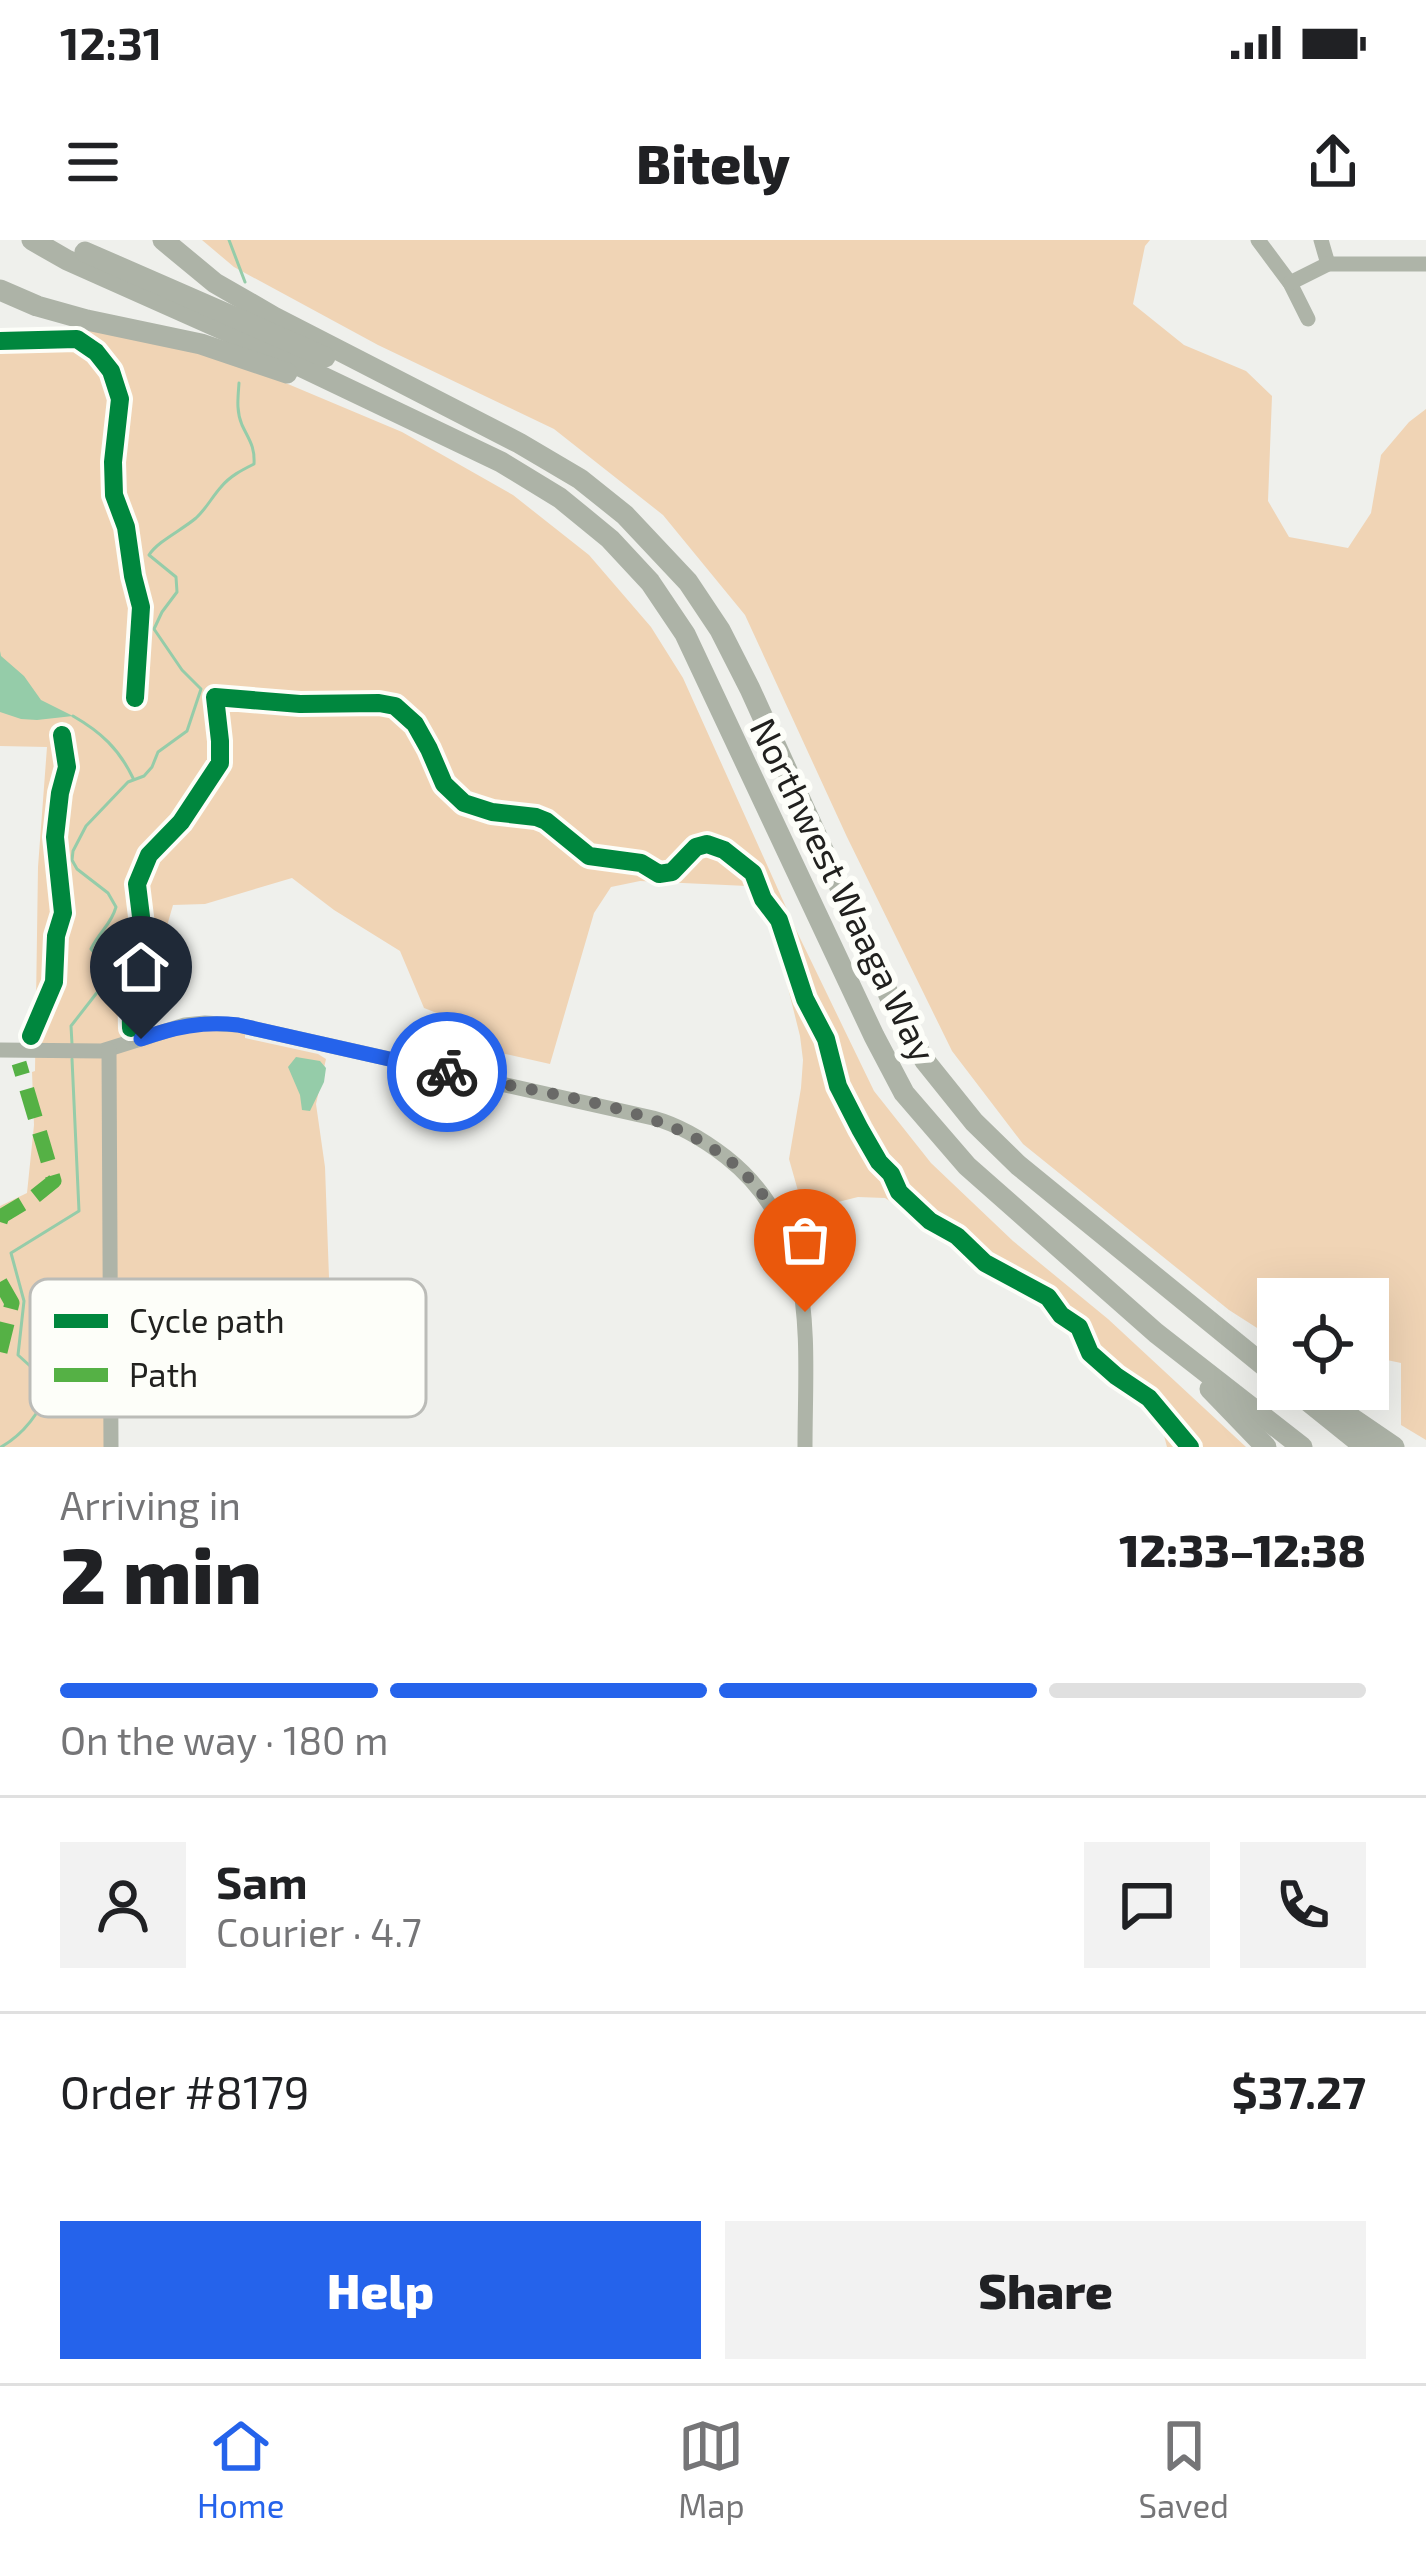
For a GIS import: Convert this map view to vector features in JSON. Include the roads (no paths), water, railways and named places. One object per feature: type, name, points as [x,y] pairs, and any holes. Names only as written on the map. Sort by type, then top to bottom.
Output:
[{"type":"highway","points":[[32,240],[396,412]]},
{"type":"highway","points":[[53,240],[448,408]]},
{"type":"highway","points":[[163,240],[215,283],[448,408]]},
{"type":"highway","points":[[0,290],[87,320],[219,349],[396,412]]},
{"type":"highway","name":"Northwest Waaga Way","points":[[448,408],[580,479],[625,515],[688,582],[720,630],[750,689],[898,1015],[926,1061],[974,1122],[1018,1166],[1257,1356]]},
{"type":"highway","name":"Northwest Waaga Way","points":[[396,412],[501,462],[560,498],[610,539],[650,582],[685,634],[904,1093],[967,1166],[1156,1333],[1302,1447]]},
{"type":"highway","points":[[1156,1333],[1266,1447]]},
{"type":"highway","points":[[1319,1410],[1365,1447]]},
{"type":"highway","points":[[1340,1410],[1394,1447]]},
{"type":"street","points":[[1258,240],[1290,283],[1308,319]]},
{"type":"street","points":[[1321,240],[1328,264]]},
{"type":"street","points":[[1290,283],[1328,264],[1426,264]]},
{"type":"street","points":[[0,1051],[109,1050],[185,1025],[238,1025],[652,1118],[693,1135],[759,1188],[790,1244],[805,1312],[805,1447]]},
{"type":"street","points":[[109,1050],[110,1279]]},
{"type":"street","points":[[111,1417],[111,1447]]},
{"type":"waterway","points":[[229,240],[245,282]]},
{"type":"waterway","points":[[72,1044],[71,1026],[99,990],[101,960],[91,949],[116,907],[108,893],[77,869],[73,851],[86,826],[128,782],[144,776],[158,752],[187,731],[201,689],[154,629],[177,592],[176,577],[149,555],[196,518],[228,480],[254,464],[239,415],[239,383]]},
{"type":"waterway","points":[[73,716],[108,742],[133,778]]},
{"type":"waterway","points":[[30,1366],[18,1355],[24,1301],[11,1253],[79,1211],[72,1059]]},
{"type":"waterway","points":[[1,1447],[34,1417]]}]
